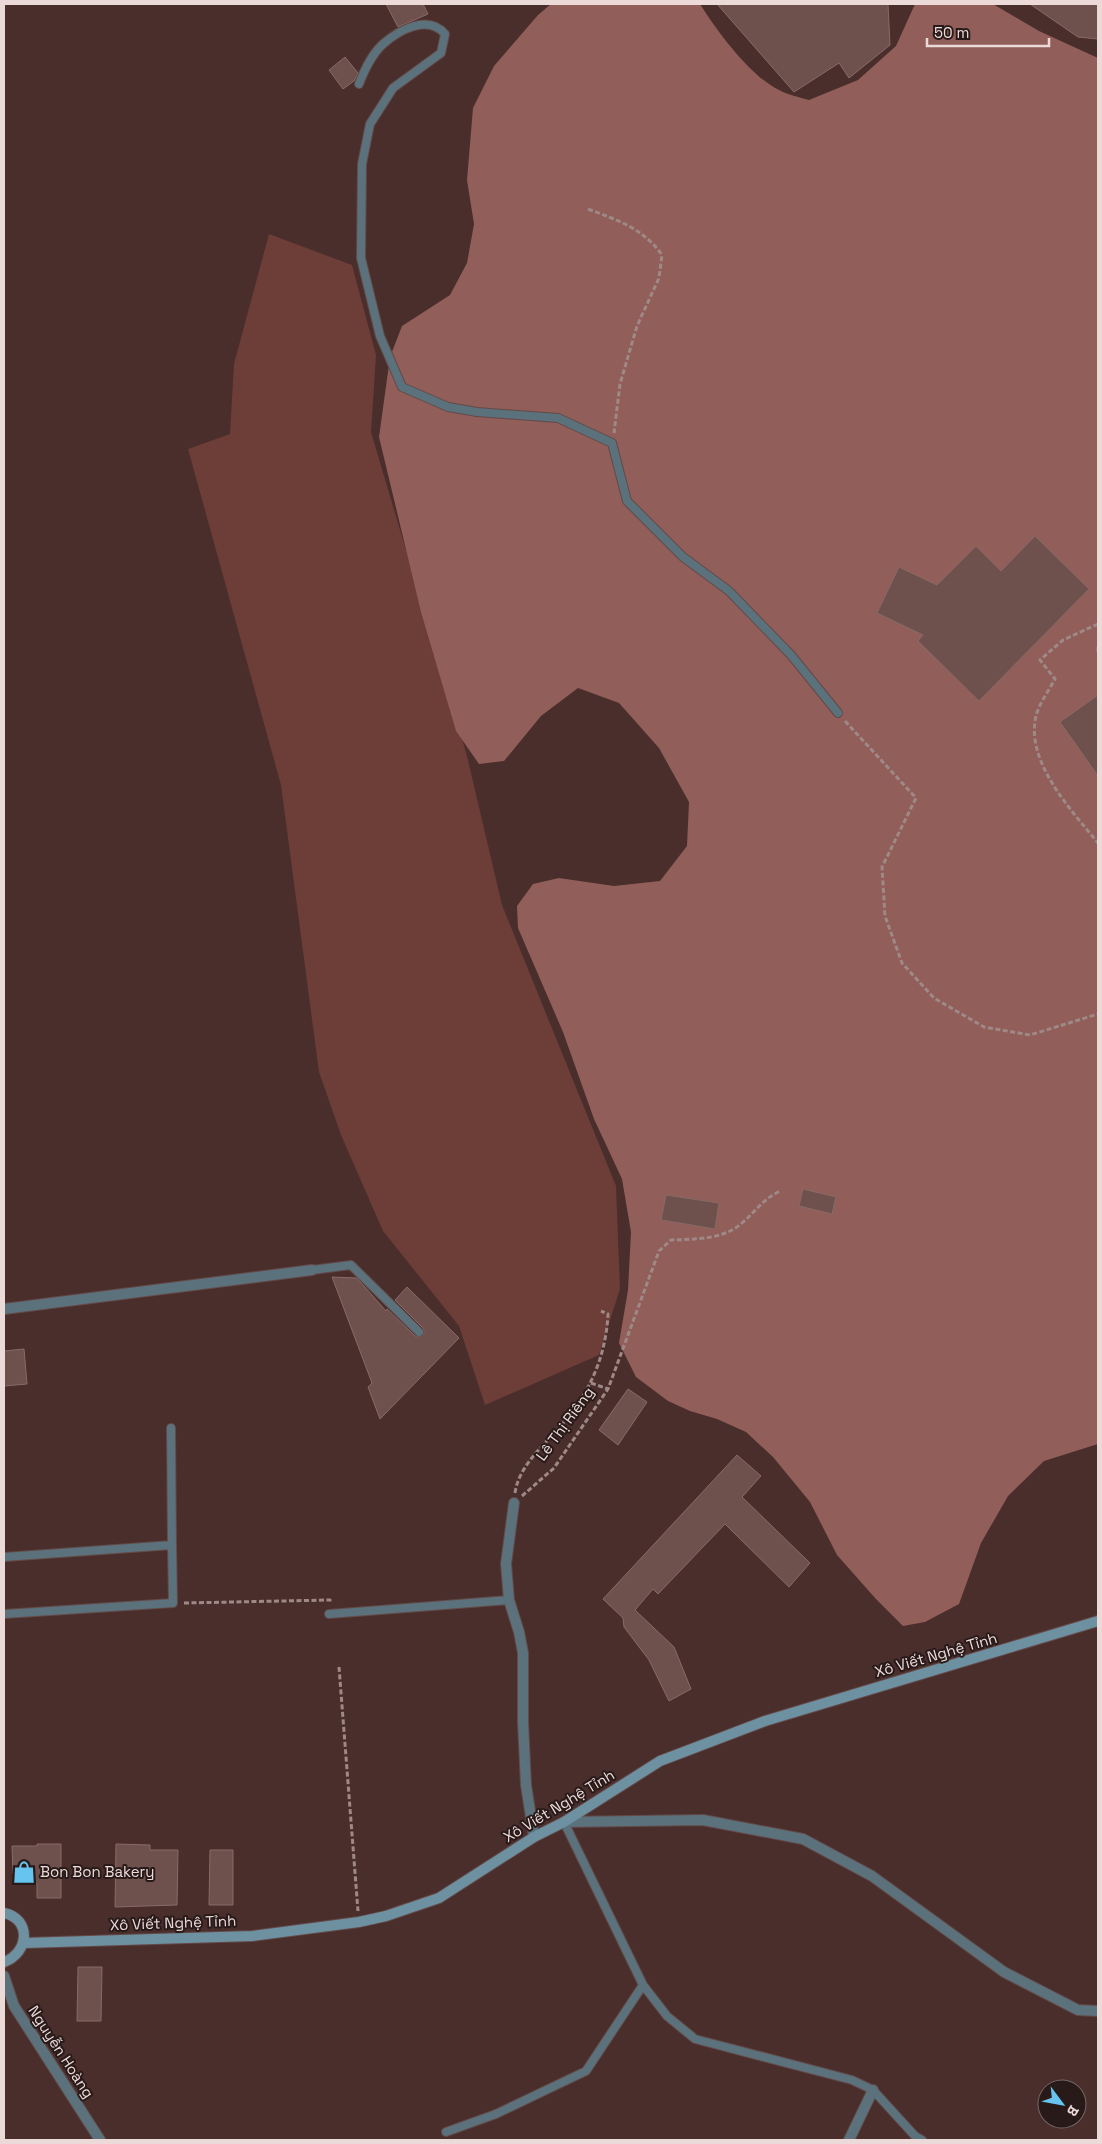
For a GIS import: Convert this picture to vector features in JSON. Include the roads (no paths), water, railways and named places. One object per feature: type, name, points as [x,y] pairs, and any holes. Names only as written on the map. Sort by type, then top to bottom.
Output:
[{"type":"main road","name":"Xô Viết Nghệ Tỉnh","points":[[24,1943],[252,1936],[359,1922],[439,1898],[534,1836],[564,1822],[660,1761],[765,1721],[1098,1621]]},
{"type":"main road","points":[[4,1913],[14,1917],[20,1924],[24,1934],[24,1943],[18,1954],[4,1962]]},
{"type":"street","points":[[4,1309],[312,1270]]},
{"type":"street","points":[[514,1503],[506,1564],[509,1600],[523,1653],[523,1722],[526,1785],[534,1836]]},
{"type":"street","points":[[564,1822],[703,1820],[803,1839],[872,1876],[1004,1972],[1078,2010],[1098,2011]]},
{"type":"street","name":"Nguyễn Hoàng","points":[[4,1976],[14,2006],[100,2140]]},
{"type":"street","points":[[849,2140],[874,2090]]},
{"type":"lane","points":[[358,84],[364,71],[382,45],[404,30],[421,24],[439,27],[445,34],[441,53],[393,88],[370,124],[362,164],[361,258],[380,336],[402,387],[448,407],[477,412],[558,418],[612,443],[627,501],[683,557],[729,591],[791,655],[838,713]]},
{"type":"lane","points":[[312,1270],[351,1265],[419,1332]]},
{"type":"lane","points":[[4,1614],[173,1603],[172,1428]]},
{"type":"lane","points":[[4,1557],[172,1546]]},
{"type":"lane","points":[[330,1614],[509,1600]]},
{"type":"lane","points":[[564,1822],[643,1985],[666,2016],[695,2039],[852,2080],[874,2090],[915,2136],[922,2140]]},
{"type":"lane","points":[[446,2132],[496,2114],[586,2071],[643,1985]]},
{"type":"place","name":"Bon Bon Bakery","points":[[24,1872]]}]
